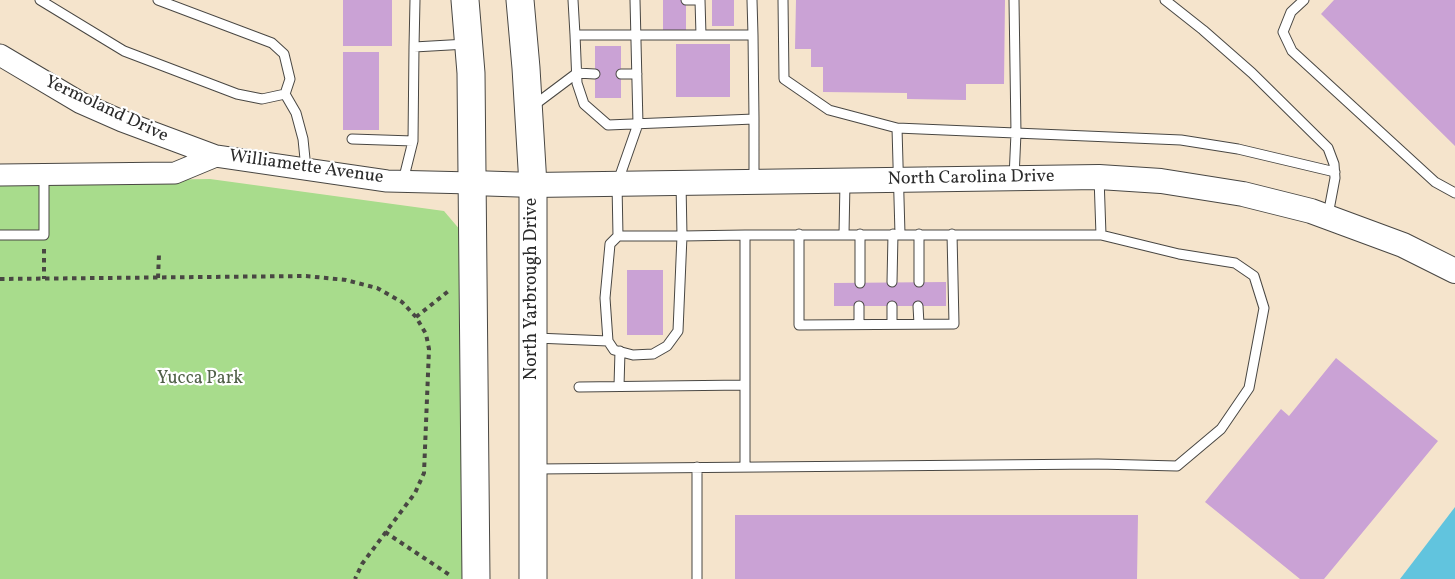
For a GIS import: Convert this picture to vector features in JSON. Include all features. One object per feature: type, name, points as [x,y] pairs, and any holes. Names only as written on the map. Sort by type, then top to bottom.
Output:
[{"type":"main road","points":[[465,0],[471,73],[476,579]]},
{"type":"main road","name":"North Yarbrough Drive","points":[[520,0],[533,185],[533,579]]},
{"type":"main road","name":"North Carolina Drive","points":[[472,183],[533,185],[1099,177],[1161,181],[1243,194],[1327,217],[1403,245],[1455,271]]},
{"type":"street","name":"Yermoland Drive","points":[[0,55],[52,87],[101,112],[184,146],[216,156]]},
{"type":"street","name":"Williamette Avenue","points":[[0,175],[175,173],[216,156],[387,181],[472,183]]},
{"type":"lane","points":[[40,0],[124,51],[237,93],[262,99],[285,93]]},
{"type":"lane","points":[[158,0],[272,43],[284,54],[290,79],[285,93],[296,113],[303,139],[306,169]]},
{"type":"lane","points":[[403,181],[413,141],[415,0]]},
{"type":"lane","points":[[573,0],[577,82],[584,104],[608,125],[753,119]]},
{"type":"lane","points":[[618,236],[618,184],[638,124],[635,0]]},
{"type":"lane","points":[[686,0],[694,0]]},
{"type":"lane","points":[[700,0],[701,35]]},
{"type":"lane","points":[[752,0],[754,182]]},
{"type":"lane","points":[[783,0],[784,79],[829,110],[897,128],[1181,140],[1238,149],[1335,172]]},
{"type":"lane","points":[[1014,0],[1016,133],[1014,180]]},
{"type":"lane","points":[[1165,0],[1252,73],[1328,148],[1335,172],[1327,217]]},
{"type":"lane","points":[[1304,0],[1291,12],[1283,32],[1292,51],[1435,182],[1455,194]]},
{"type":"lane","points":[[575,35],[753,35]]},
{"type":"lane","points":[[414,47],[469,44]]},
{"type":"lane","points":[[529,109],[577,73],[595,75]]},
{"type":"lane","points":[[621,75],[637,74]]},
{"type":"lane","points":[[892,282],[899,181],[897,128]]},
{"type":"lane","points":[[352,138],[413,141]]},
{"type":"lane","points":[[0,235],[44,235],[44,175]]},
{"type":"lane","points":[[1099,177],[1101,235]]},
{"type":"lane","points":[[844,181],[844,234]]},
{"type":"lane","points":[[533,469],[1098,464],[1177,466],[1221,429],[1250,388],[1264,308],[1254,276],[1235,263],[1179,254],[1101,235],[799,234],[682,236],[618,236],[610,244],[605,298],[608,340],[614,350],[633,355],[653,354],[667,346],[678,331],[682,236],[681,183]]},
{"type":"lane","points":[[799,234],[799,325],[954,324],[952,234]]},
{"type":"lane","points":[[860,234],[860,283]]},
{"type":"lane","points":[[919,234],[919,282]]},
{"type":"lane","points":[[745,235],[745,467]]},
{"type":"lane","points":[[859,306],[859,324]]},
{"type":"lane","points":[[892,306],[892,324]]},
{"type":"lane","points":[[918,306],[919,324]]},
{"type":"lane","points":[[532,338],[608,340]]},
{"type":"lane","points":[[619,386],[620,351]]},
{"type":"lane","points":[[579,387],[745,385]]},
{"type":"lane","points":[[697,467],[697,579]]},
{"type":"path","points":[[44,235],[44,279]]},
{"type":"path","points":[[158,278],[159,254]]},
{"type":"path","points":[[416,317],[474,270]]},
{"type":"path","points":[[0,279],[306,276],[346,280],[377,288],[402,302],[416,317],[426,334],[429,349],[424,473],[416,493],[384,532],[362,564],[355,579]]},
{"type":"path","points":[[384,532],[455,579]]},
{"type":"green space","name":"Yucca Park","points":[[210,179],[444,211],[461,231],[464,579],[0,579],[0,182]]},
{"type":"water","points":[[1455,507],[1455,579],[1400,579]]},
{"type":"building","points":[[343,0],[392,0],[392,46],[343,46]]},
{"type":"building","points":[[663,0],[686,0],[686,32],[663,32]]},
{"type":"building","points":[[712,0],[734,0],[734,26],[712,26]]},
{"type":"building","points":[[796,0],[1005,0],[1004,84],[966,84],[966,100],[907,99],[907,93],[823,92],[823,67],[811,67],[811,49],[795,49]]},
{"type":"building","points":[[1334,0],[1455,0],[1455,146],[1321,14]]},
{"type":"building","points":[[676,44],[730,44],[730,97],[676,97]]},
{"type":"building","points":[[595,46],[621,46],[621,98],[595,98]]},
{"type":"building","points":[[343,52],[379,52],[379,130],[343,130]]},
{"type":"building","points":[[627,270],[663,270],[663,335],[627,335]]},
{"type":"building","points":[[946,282],[946,306],[834,306],[834,283]]},
{"type":"building","points":[[1336,358],[1438,441],[1324,579],[1300,579],[1205,502],[1281,409],[1289,416]]},
{"type":"building","points":[[735,515],[1138,515],[1137,579],[735,579]]}]
